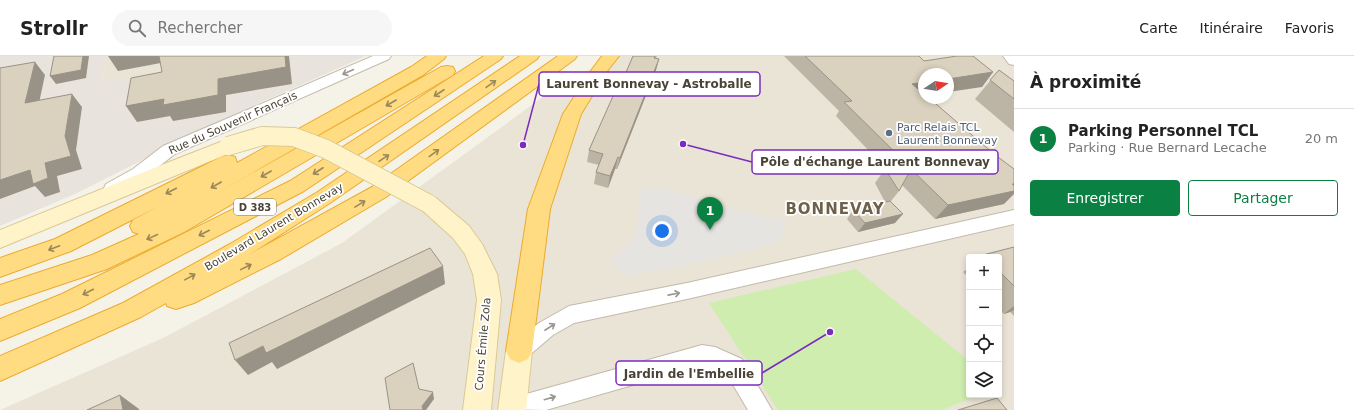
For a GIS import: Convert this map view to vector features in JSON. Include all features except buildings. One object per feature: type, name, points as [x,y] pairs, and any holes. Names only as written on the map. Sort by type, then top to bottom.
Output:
[{"type":"highway","points":[[0,295],[99,262],[176,226],[474,56]]},
{"type":"highway","name":"D 383","points":[[0,330],[71,301],[296,186],[495,56]]},
{"type":"highway","name":"Boulevard Laurent Bonnevay","points":[[0,369],[132,310],[238,250],[324,198],[531,56]]},
{"type":"highway","points":[[132,310],[186,296],[273,253],[329,222],[379,192],[569,56]]},
{"type":"highway","points":[[519,351],[539,209],[572,114],[601,68],[611,56]]},
{"type":"highway","points":[[0,268],[63,244],[129,213],[410,68],[434,58]]},
{"type":"highway","points":[[0,291],[155,220],[417,71],[434,58]]},
{"type":"highway","points":[[0,253],[56,232],[118,204],[228,146]]},
{"type":"main road","name":"Cours Émile Zola","points":[[78,209],[170,168],[228,146],[262,136],[294,137],[326,149],[429,204],[461,232],[474,250],[485,274],[489,300],[477,410]]},
{"type":"main road","name":"Rue du Souvenir Français","points":[[0,239],[78,209]]},
{"type":"main road","points":[[512,409],[519,351]]},
{"type":"street","name":"Rue du Souvenir Français","points":[[78,209],[139,173],[169,150],[384,56]]},
{"type":"street","points":[[1010,56],[1014,61]]},
{"type":"street","points":[[519,351],[546,329],[569,315],[687,291],[1014,217]]},
{"type":"street","points":[[512,409],[702,355],[715,356],[734,366],[761,410]]},
{"type":"shaded area","points":[[0,56],[106,56],[102,83],[134,77],[134,83],[292,56],[366,56],[226,118],[77,193],[0,226]]},
{"type":"shaded area","points":[[106,56],[292,56],[134,83],[102,83]]},
{"type":"shaded area","points":[[616,56],[1014,56],[1014,410],[0,410],[163,338],[342,243],[558,86]]},
{"type":"shaded area","points":[[658,187],[785,222],[783,234],[777,242],[756,249],[655,271],[623,276],[610,259],[628,245],[635,236],[638,225],[639,190]]},
{"type":"green space","points":[[856,269],[966,359],[966,398],[972,398],[942,410],[778,410],[709,303]]},
{"type":"place","name":"Parc Relais TCL Laurent Bonnevay","points":[[889,133]]},
{"type":"place","name":"Pôle d'échange Laurent Bonnevay","points":[[683,144]]},
{"type":"place","name":"Laurent Bonnevay - Astroballe","points":[[523,145]]},
{"type":"place","name":"Parking Personnel TCL","points":[[710,230]]},
{"type":"place","name":"Jardin de l'Embellie","points":[[830,332]]},
{"type":"district","name":"BONNEVAY","points":[[835,209]]}]
